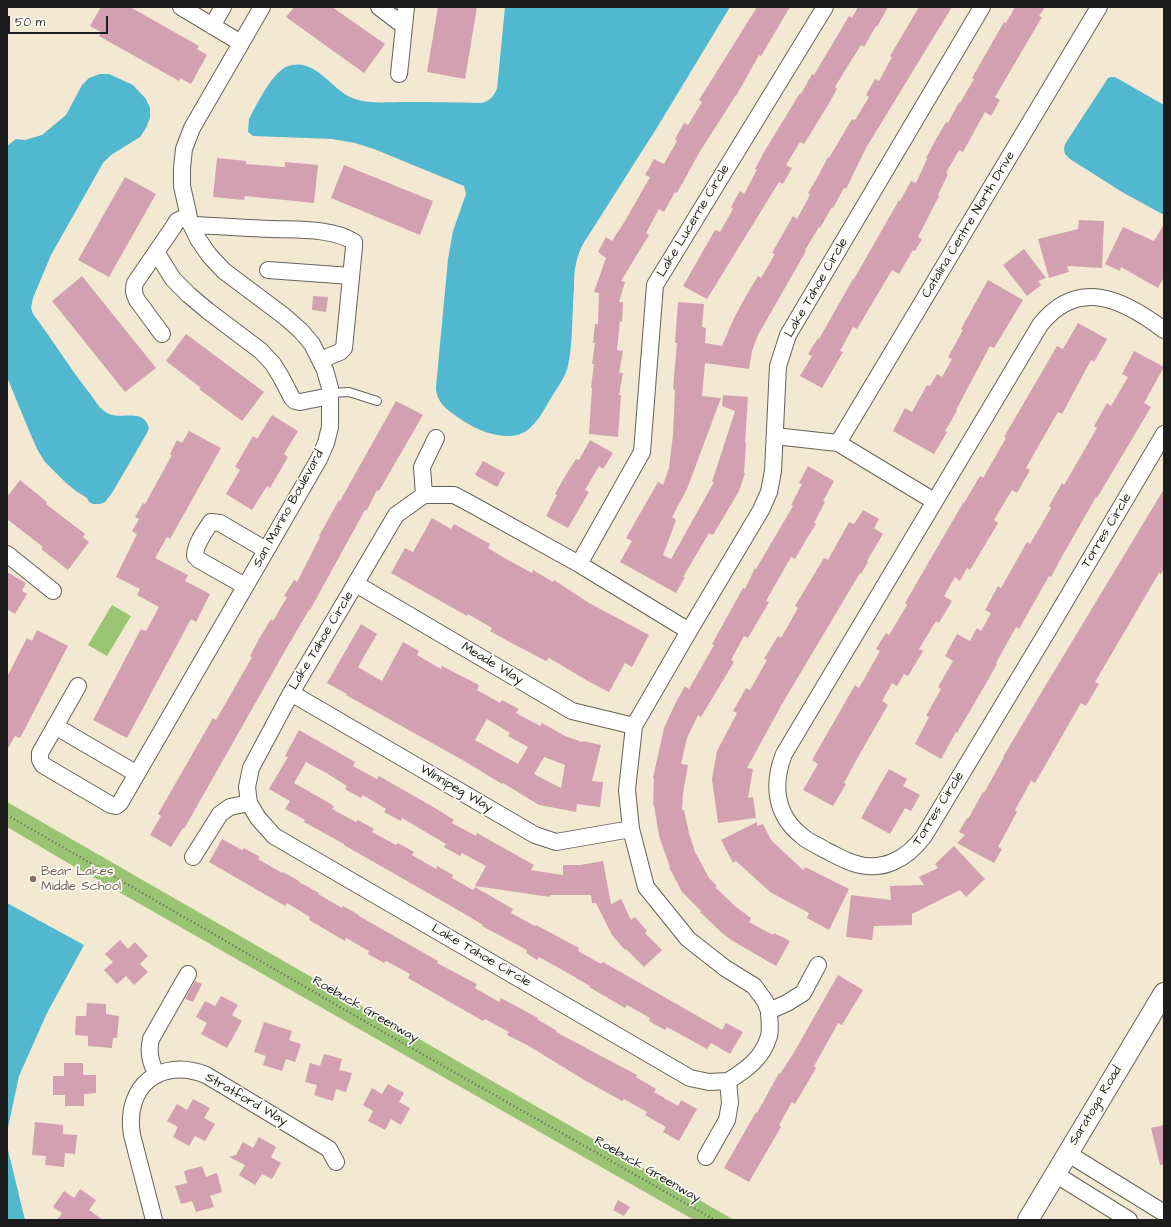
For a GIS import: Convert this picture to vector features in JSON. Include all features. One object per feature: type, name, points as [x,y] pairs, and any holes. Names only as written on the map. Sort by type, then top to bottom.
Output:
[{"type":"street","points":[[181,7],[241,43]]},
{"type":"street","points":[[212,26],[223,7]]},
{"type":"street","name":"San Marino Boulevard","points":[[78,686],[40,753],[40,760],[43,765],[111,805],[116,806],[120,803],[137,774],[319,459],[326,443],[330,427],[330,395],[325,370],[312,344],[290,321],[224,271],[209,255],[198,239],[190,221],[182,186],[184,150],[196,120],[262,7]]},
{"type":"street","points":[[379,7],[404,26]]},
{"type":"street","points":[[399,74],[406,7]]},
{"type":"street","name":"Lake Lucerne Circle","points":[[580,564],[642,452],[656,285],[825,7]]},
{"type":"street","name":"Lake Tahoe Circle","points":[[424,495],[396,515],[291,693],[251,768],[248,787],[249,803],[258,818],[274,836],[690,1078],[709,1082],[728,1081],[743,1072],[759,1058],[769,1036],[769,1011],[765,1001],[754,986],[725,968],[688,939],[646,887],[631,829],[627,790],[634,726],[689,630],[761,510],[769,492],[773,471],[778,366],[788,335],[982,7]]},
{"type":"street","name":"Catalina Centre North Drive","points":[[838,443],[1099,7]]},
{"type":"street","points":[[162,334],[137,300],[134,295],[134,288],[156,252],[178,221],[318,231],[348,238],[354,242],[344,348],[340,352],[320,360]]},
{"type":"street","points":[[156,252],[173,279],[189,295],[262,351],[273,364],[295,401],[300,402],[330,395]]},
{"type":"street","points":[[268,270],[351,276]]},
{"type":"street","name":"Torres Circle","points":[[1164,330],[1138,313],[1107,299],[1094,297],[1069,301],[1048,315],[1040,325],[784,754],[779,766],[777,792],[785,817],[793,828],[803,837],[854,864],[867,866],[894,862],[906,856],[916,847],[1054,621],[1164,434]]},
{"type":"street","points":[[774,436],[838,443],[934,501]]},
{"type":"street","points":[[436,438],[422,467],[424,495],[454,495],[580,564],[689,630]]},
{"type":"street","points":[[245,586],[199,560],[195,556],[196,547],[212,522],[220,523],[266,550]]},
{"type":"street","points":[[7,554],[53,591]]},
{"type":"street","name":"Meade Way","points":[[356,584],[572,711],[634,726]]},
{"type":"street","name":"Winnipeg Way","points":[[291,693],[535,835],[556,842],[631,829]]},
{"type":"street","points":[[56,726],[137,774]]},
{"type":"street","points":[[193,857],[220,814],[230,807],[249,803]]},
{"type":"street","points":[[769,1011],[787,1003],[802,993],[818,965]]},
{"type":"street","points":[[157,1074],[149,1058],[151,1039],[188,974]]},
{"type":"street","name":"Saratoga Road","points":[[1028,1220],[1164,993]]},
{"type":"street","name":"Stratford Way","points":[[154,1220],[130,1122],[132,1108],[137,1094],[142,1087],[157,1074],[166,1071],[176,1069],[206,1075],[329,1149],[336,1162]]},
{"type":"street","points":[[706,1157],[727,1120],[730,1103],[728,1081]]},
{"type":"street","points":[[1067,1153],[1164,1213]]},
{"type":"street","points":[[1055,1174],[1129,1220]]},
{"type":"lane","points":[[330,395],[349,392],[377,401]]},
{"type":"path","name":"Roebuck Greenway","points":[[7,815],[399,1041],[715,1220]]},
{"type":"green space","points":[[112,605],[131,616],[107,656],[88,645]]},
{"type":"green space","points":[[7,802],[734,1220],[694,1220],[68,863],[7,827]]},
{"type":"water","points":[[505,7],[730,7],[658,126],[583,244],[577,259],[574,273],[572,338],[570,357],[563,379],[542,414],[533,425],[523,433],[507,436],[480,430],[465,422],[450,412],[442,404],[437,393],[436,387],[448,259],[453,231],[466,194],[464,186],[374,149],[355,143],[332,139],[253,136],[248,132],[249,119],[269,84],[280,71],[292,65],[310,67],[347,95],[361,101],[481,103],[487,101],[493,96],[497,89]]},
{"type":"water","points":[[100,74],[109,74],[133,85],[146,99],[150,108],[150,118],[140,137],[111,155],[103,163],[51,255],[33,298],[31,308],[33,314],[100,407],[107,413],[113,415],[137,416],[142,418],[149,428],[112,493],[105,502],[93,504],[66,483],[45,462],[37,449],[7,377],[7,146],[16,139],[25,140],[42,135],[66,115],[82,85],[89,78]]},
{"type":"water","points":[[1115,77],[1164,105],[1164,215],[1122,192],[1070,159],[1065,154],[1065,144],[1108,78]]},
{"type":"water","points":[[7,903],[84,945],[47,1013],[19,1076],[7,1132]]},
{"type":"water","points":[[7,1146],[25,1220],[7,1220]]},
{"type":"building","points":[[101,7],[130,7],[199,46],[197,49],[207,55],[191,84],[180,78],[179,81],[99,36],[101,32],[90,26]]},
{"type":"building","points":[[294,7],[332,7],[385,44],[364,73],[286,17]]},
{"type":"building","points":[[438,7],[477,7],[465,79],[427,72]]},
{"type":"building","points":[[757,7],[790,7],[761,56],[759,55],[736,96],[699,153],[677,193],[675,192],[664,212],[659,209],[646,233],[649,235],[621,281],[625,282],[619,302],[623,302],[622,322],[620,321],[617,350],[623,351],[619,373],[623,373],[619,395],[621,395],[618,437],[589,434],[591,387],[594,364],[592,364],[595,343],[593,343],[595,324],[598,324],[599,293],[594,292],[606,258],[598,252],[606,237],[612,241],[625,221],[650,177],[645,175],[654,159],[664,164],[677,141],[675,139],[684,123],[688,125],[702,102],[699,100]]},
{"type":"building","points":[[858,7],[888,7],[864,47],[861,45],[849,64],[835,87],[837,89],[828,105],[804,144],[800,142],[786,165],[792,168],[783,184],[779,182],[707,299],[683,286],[715,230],[720,232],[733,209],[731,207],[740,191],[744,194],[757,170],[755,169],[764,152],[800,93],[801,94],[812,74],[814,75],[849,16],[852,18]]},
{"type":"building","points":[[919,7],[952,7],[866,148],[846,189],[844,188],[833,208],[832,207],[805,250],[806,251],[758,335],[752,351],[749,369],[705,363],[702,396],[721,398],[687,489],[672,517],[676,520],[663,555],[671,559],[714,482],[712,482],[735,411],[722,406],[723,395],[748,397],[745,473],[739,491],[713,535],[709,533],[683,577],[685,577],[676,593],[620,562],[632,541],[626,538],[658,482],[663,485],[669,468],[673,435],[675,390],[673,389],[677,343],[675,343],[678,302],[704,304],[702,327],[706,328],[705,343],[722,346],[734,318],[746,296],[758,276],[761,278],[775,254],[772,253],[793,216],[797,219],[810,195],[808,193],[828,157],[829,158],[852,119],[855,120],[869,97],[866,95],[875,79],[879,81],[892,57],[890,56]]},
{"type":"building","points":[[1015,7],[1045,7],[1039,16],[1042,17],[995,97],[1000,100],[991,116],[985,112],[963,152],[959,150],[946,173],[948,174],[938,195],[939,196],[918,237],[922,239],[915,251],[913,250],[899,274],[892,270],[857,329],[853,327],[840,351],[843,352],[822,388],[800,376],[812,356],[808,354],[818,338],[819,339],[911,181],[916,183],[935,141],[946,122],[948,123],[959,102],[960,103],[974,79],[972,78],[1004,22],[1006,23]]},
{"type":"building","points":[[217,158],[246,161],[246,164],[285,167],[285,162],[318,165],[314,203],[245,196],[244,200],[213,197]]},
{"type":"building","points":[[344,165],[433,201],[420,235],[331,198]]},
{"type":"building","points":[[125,177],[156,194],[109,277],[78,260]]},
{"type":"building","points":[[1079,220],[1104,221],[1102,268],[1067,266],[1069,272],[1049,278],[1038,239],[1078,229]]},
{"type":"building","points":[[1164,224],[1164,277],[1158,288],[1121,267],[1120,271],[1105,264],[1123,227],[1154,241]]},
{"type":"building","points":[[1024,249],[1046,278],[1038,281],[1041,285],[1027,296],[1003,265]]},
{"type":"building","points":[[82,276],[156,368],[125,392],[52,301]]},
{"type":"building","points":[[988,280],[1023,300],[994,348],[990,346],[956,410],[957,411],[945,431],[947,432],[934,454],[893,431],[905,408],[912,412],[927,385],[930,386],[937,374],[942,377],[952,359],[948,357],[963,330],[961,329]]},
{"type":"building","points":[[313,296],[328,297],[326,312],[312,310]]},
{"type":"building","points":[[1078,323],[1107,339],[1094,362],[1091,360],[1062,414],[1058,412],[1026,468],[1030,470],[1017,493],[1012,490],[994,520],[998,523],[970,570],[967,568],[960,581],[955,577],[944,596],[952,601],[939,623],[936,621],[919,649],[923,651],[908,676],[904,674],[897,686],[892,683],[882,701],[888,705],[844,783],[846,784],[833,806],[803,790],[818,764],[812,760],[855,685],[859,688],[880,651],[876,649],[886,633],[889,635],[907,605],[905,603],[963,503],[980,476],[983,478],[1006,438],[1004,437],[1057,346],[1063,349]]},
{"type":"building","points":[[186,334],[264,392],[242,421],[199,389],[201,388],[166,361]]},
{"type":"building","points":[[1134,351],[1164,367],[1144,403],[1151,407],[1097,498],[1096,497],[1051,577],[1049,576],[1019,629],[1016,627],[988,680],[941,759],[915,744],[929,717],[926,716],[941,689],[938,687],[953,661],[945,656],[957,634],[970,641],[977,628],[981,631],[991,613],[985,610],[998,586],[1001,588],[1027,542],[1030,544],[1051,508],[1049,506],[1062,483],[1064,485],[1097,428],[1094,426],[1107,403],[1111,406],[1128,377],[1122,374]]},
{"type":"building","points":[[396,401],[423,415],[379,491],[377,490],[367,510],[365,510],[310,610],[286,649],[184,829],[183,828],[171,847],[150,835],[161,816],[158,814],[213,718],[216,720],[252,657],[250,656],[259,639],[271,619],[273,621],[287,597],[284,596],[294,580],[297,582],[320,537],[319,536]]},
{"type":"building","points":[[272,415],[298,431],[284,454],[288,457],[270,488],[267,486],[252,510],[226,494],[240,470],[235,467],[253,436],[257,439]]},
{"type":"building","points":[[189,431],[221,448],[170,539],[167,537],[155,558],[188,575],[185,581],[210,594],[196,622],[191,619],[127,738],[93,720],[141,629],[146,631],[159,607],[137,595],[140,589],[116,577],[137,534],[132,531],[139,519],[135,517],[143,503],[145,504],[172,455],[170,454],[177,440],[182,443]]},
{"type":"building","points":[[590,440],[613,453],[603,469],[599,466],[585,490],[589,492],[568,528],[546,516],[557,495],[555,494],[564,478],[576,459],[579,460]]},
{"type":"building","points":[[483,461],[505,473],[497,487],[475,475]]},
{"type":"building","points":[[808,466],[834,481],[823,501],[825,502],[814,523],[816,524],[795,559],[791,557],[766,601],[769,602],[748,638],[744,636],[731,660],[734,662],[701,717],[698,715],[687,738],[681,764],[688,765],[683,793],[682,810],[684,810],[695,852],[709,878],[717,886],[715,887],[736,907],[751,918],[749,922],[773,935],[774,933],[790,941],[776,966],[722,933],[682,892],[669,867],[659,836],[653,805],[653,778],[664,728],[676,702],[685,686],[689,689],[714,645],[712,644],[743,588],[745,589],[755,568],[756,569],[793,506],[791,505],[802,484],[799,483]]},
{"type":"building","points":[[20,480],[47,502],[46,504],[85,534],[83,537],[89,542],[68,570],[41,549],[43,547],[7,519],[7,497]]},
{"type":"building","points":[[1164,489],[1164,568],[1161,574],[1159,573],[1095,682],[1099,684],[1086,706],[1081,703],[1035,783],[1031,781],[1015,810],[1017,812],[998,847],[1002,849],[994,863],[957,843],[965,835],[959,832],[983,792],[984,793],[1003,757]]},
{"type":"building","points":[[863,510],[879,519],[874,528],[883,534],[861,574],[860,573],[782,704],[747,768],[753,769],[748,798],[753,797],[756,818],[718,823],[712,779],[717,751],[737,713],[733,711],[746,688],[750,690],[767,660],[764,659],[778,636],[781,638],[798,608],[795,606],[824,558],[828,560],[849,522],[854,524]]},
{"type":"building","points":[[432,518],[451,529],[454,524],[490,544],[488,548],[508,560],[532,573],[533,570],[553,582],[554,580],[589,603],[649,635],[632,667],[625,663],[609,692],[549,658],[546,661],[506,640],[490,631],[492,628],[468,614],[467,616],[391,573],[405,548],[413,552]]},
{"type":"building","points":[[7,572],[26,583],[22,591],[27,594],[15,614],[7,609]]},
{"type":"building","points":[[361,624],[377,634],[358,667],[382,681],[403,642],[419,651],[417,655],[441,669],[442,666],[479,685],[477,690],[500,703],[502,700],[519,709],[516,713],[540,726],[542,723],[565,736],[582,742],[601,745],[592,781],[603,782],[600,807],[577,804],[576,812],[539,805],[327,683]],"holes":[[[487,719],[510,733],[508,736],[528,747],[518,764],[475,740]],[[544,757],[565,765],[561,788],[534,774]]]},
{"type":"building","points":[[37,630],[68,646],[20,738],[15,736],[7,750],[7,677],[27,638],[32,641]]},
{"type":"building","points":[[299,730],[355,762],[353,766],[377,779],[379,776],[435,808],[454,820],[452,823],[476,836],[477,833],[534,865],[531,870],[563,875],[563,865],[580,865],[603,861],[611,904],[621,899],[631,920],[635,917],[647,931],[645,933],[662,950],[644,967],[626,949],[625,950],[612,935],[596,903],[592,903],[591,895],[550,895],[550,897],[475,886],[486,866],[462,853],[460,856],[444,847],[446,844],[402,818],[401,821],[384,812],[386,809],[363,795],[361,798],[345,789],[347,786],[328,774],[306,762],[294,783],[331,804],[334,807],[332,809],[356,822],[358,820],[374,829],[372,832],[396,845],[398,843],[414,852],[412,855],[436,869],[437,866],[453,875],[452,878],[473,890],[475,887],[513,909],[511,913],[579,948],[578,951],[601,964],[603,962],[722,1030],[726,1023],[743,1032],[730,1054],[711,1043],[707,1049],[667,1027],[665,1030],[649,1021],[650,1018],[627,1005],[625,1008],[539,957],[537,960],[526,953],[527,950],[482,926],[483,925],[463,913],[304,822],[305,820],[285,809],[290,801],[269,789],[288,757],[285,756]]},
{"type":"building","points":[[889,769],[907,779],[903,786],[920,795],[911,811],[905,808],[890,834],[861,818]]},
{"type":"building","points":[[757,822],[757,826],[763,824],[771,840],[803,870],[805,867],[849,889],[829,930],[807,918],[809,913],[770,892],[736,861],[733,863],[721,840]]},
{"type":"building","points":[[222,839],[242,850],[244,848],[260,857],[258,859],[299,881],[342,908],[343,906],[438,961],[437,963],[477,984],[475,988],[499,1002],[501,998],[538,1018],[537,1019],[557,1031],[556,1032],[637,1075],[636,1077],[656,1089],[654,1092],[678,1106],[681,1100],[697,1109],[679,1141],[663,1132],[666,1127],[645,1115],[647,1112],[624,1099],[622,1101],[586,1081],[527,1045],[507,1035],[509,1032],[485,1019],[483,1021],[408,978],[410,974],[386,961],[384,963],[368,954],[369,951],[346,938],[345,941],[309,920],[310,917],[287,903],[285,906],[209,862]]},
{"type":"building","points":[[954,846],[985,879],[966,897],[960,890],[912,914],[912,925],[874,926],[872,940],[846,937],[851,895],[891,900],[890,886],[924,885],[919,877],[938,868],[935,864]]},
{"type":"building","points":[[120,940],[128,949],[135,942],[148,956],[140,964],[148,972],[134,985],[126,976],[117,984],[104,970],[113,962],[105,954]]},
{"type":"building","points":[[838,975],[863,990],[842,1025],[838,1023],[814,1066],[816,1068],[795,1104],[792,1102],[779,1125],[781,1127],[749,1182],[724,1168],[779,1073],[780,1074],[793,1054]]},
{"type":"building","points":[[195,981],[202,984],[193,1002],[185,999]]},
{"type":"building","points":[[221,996],[238,1005],[232,1015],[242,1021],[227,1048],[201,1034],[207,1023],[196,1017],[205,1001],[215,1006]]},
{"type":"building","points":[[87,1003],[106,1004],[106,1014],[119,1016],[117,1038],[113,1038],[112,1048],[88,1046],[88,1036],[75,1035],[76,1016],[86,1016]]},
{"type":"building","points":[[264,1022],[292,1031],[289,1040],[301,1044],[295,1062],[286,1059],[282,1071],[263,1065],[266,1056],[254,1052]]},
{"type":"building","points":[[324,1054],[342,1059],[339,1070],[352,1073],[346,1092],[336,1089],[333,1101],[314,1095],[317,1085],[305,1082],[310,1063],[320,1066]]},
{"type":"building","points":[[64,1063],[83,1063],[83,1075],[96,1075],[96,1093],[84,1094],[84,1106],[65,1106],[65,1095],[53,1095],[53,1076],[64,1076]]},
{"type":"building","points":[[388,1084],[404,1093],[399,1102],[410,1108],[401,1125],[391,1119],[385,1130],[368,1121],[373,1111],[363,1105],[372,1088],[382,1094]]},
{"type":"building","points":[[193,1099],[210,1108],[204,1118],[215,1124],[205,1141],[195,1136],[189,1146],[173,1137],[178,1127],[167,1121],[177,1104],[187,1110]]},
{"type":"building","points":[[35,1122],[63,1125],[63,1134],[77,1135],[75,1154],[65,1153],[64,1167],[45,1165],[46,1156],[32,1155]]},
{"type":"building","points":[[1164,1125],[1164,1165],[1160,1165],[1151,1128]]},
{"type":"building","points":[[259,1137],[276,1147],[271,1157],[281,1163],[272,1179],[262,1174],[255,1185],[239,1175],[245,1165],[229,1157],[236,1155],[243,1142],[253,1148]]},
{"type":"building","points":[[202,1166],[206,1177],[217,1173],[222,1192],[210,1196],[214,1207],[196,1212],[192,1201],[181,1204],[175,1186],[187,1183],[184,1171]]},
{"type":"building","points":[[80,1189],[96,1200],[89,1210],[103,1220],[57,1220],[62,1213],[53,1207],[64,1191],[74,1198]]},
{"type":"building","points":[[618,1200],[630,1207],[624,1216],[613,1210]]},
{"type":"place","name":"Bear Lakes Middle School","points":[[33,879]]}]
